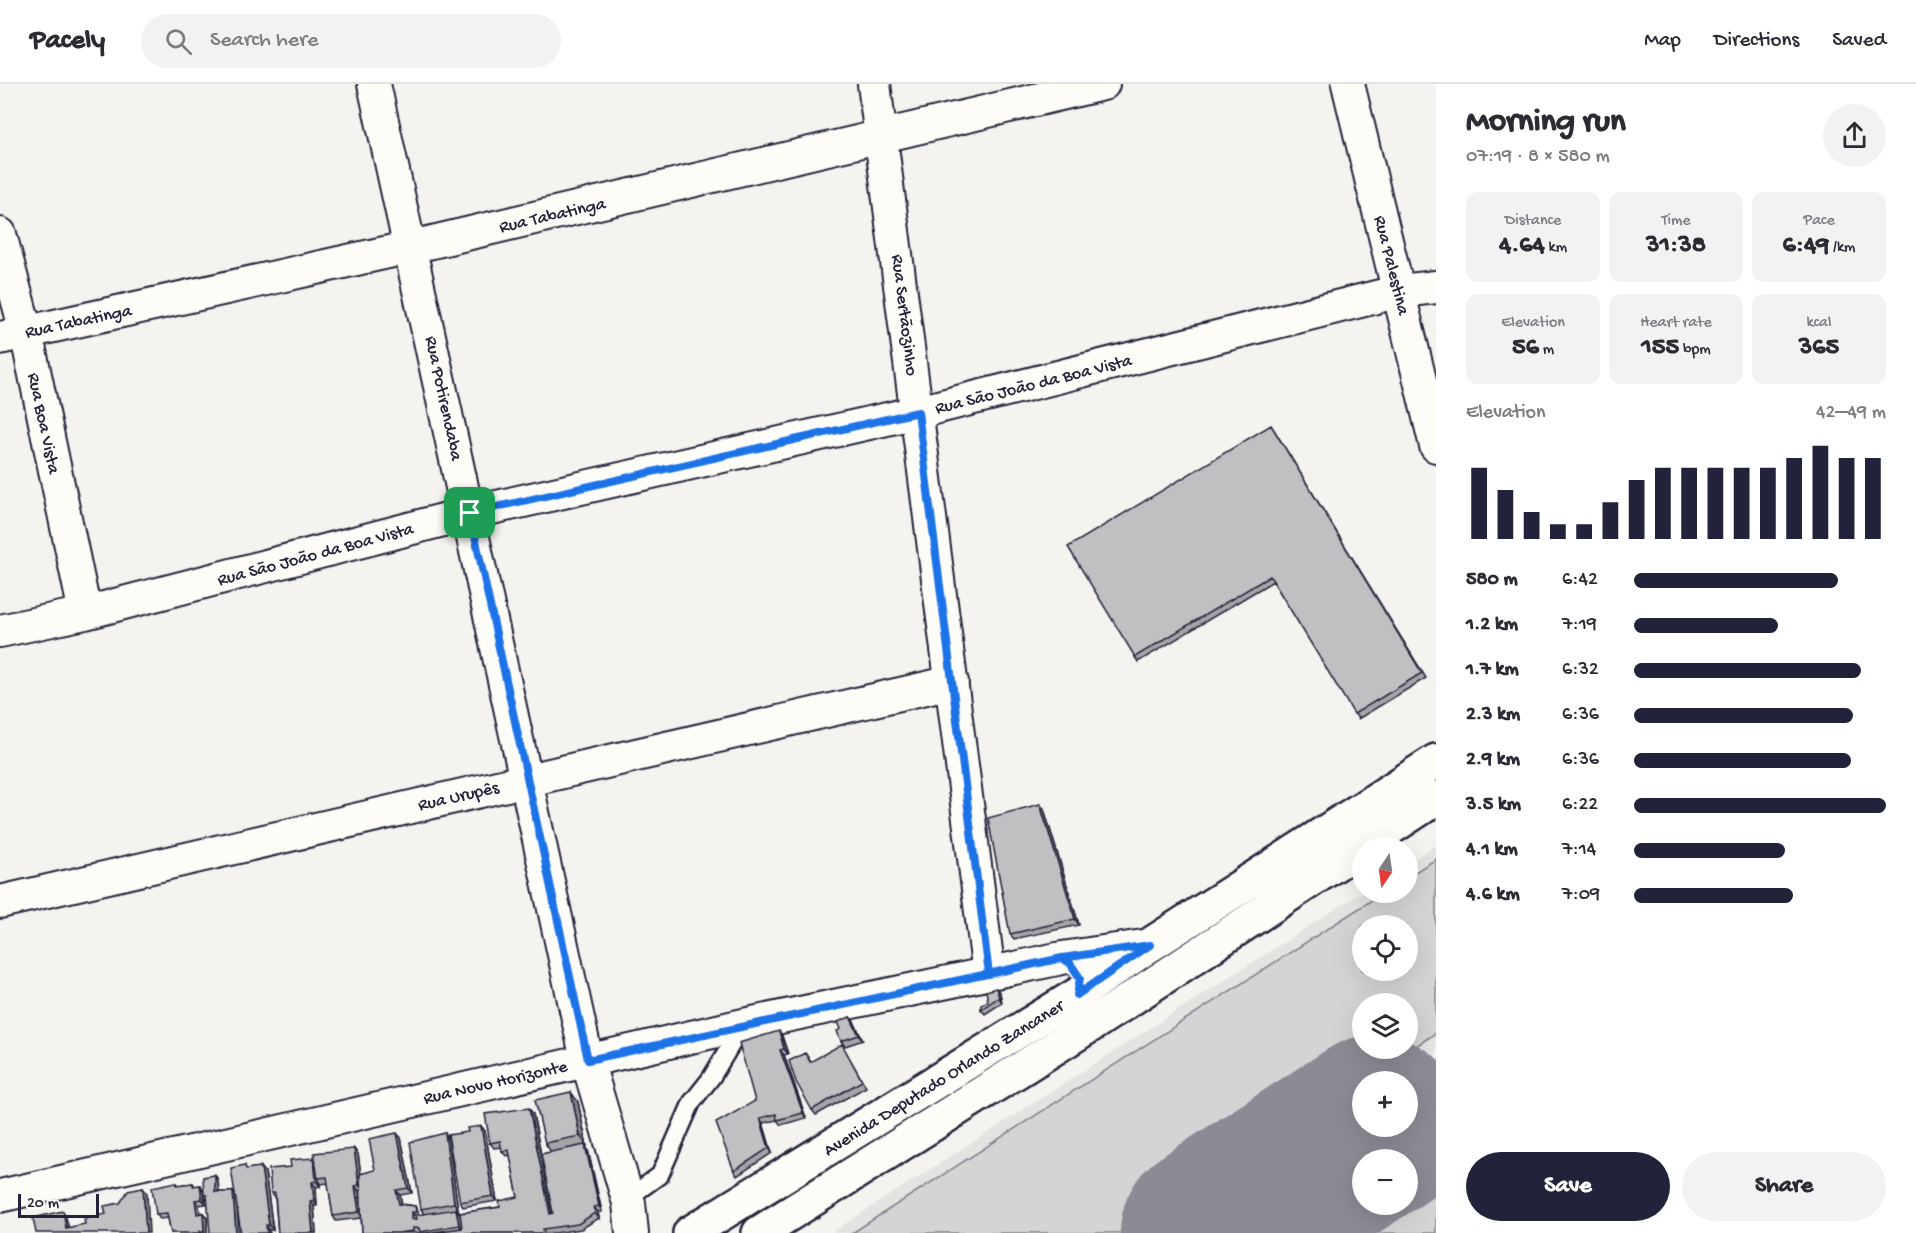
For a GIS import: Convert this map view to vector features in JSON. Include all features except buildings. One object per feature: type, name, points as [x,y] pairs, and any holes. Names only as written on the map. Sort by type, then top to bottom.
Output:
[{"type":"main road","name":"Avenida Deputado Orlando Zancaner","points":[[690,1233],[1077,995],[1150,945],[1433,763]]},
{"type":"main road","name":"Avenida Deputado Orlando Zancaner","points":[[759,1233],[1094,1023],[1436,798]]},
{"type":"street","name":"Rua Potirendaba","points":[[374,84],[470,513],[588,1060],[630,1211],[650,1233]]},
{"type":"street","name":"Rua Sertãozinho","points":[[874,84],[883,138],[989,974]]},
{"type":"street","name":"Rua Tabatinga","points":[[13,335],[411,247],[883,138],[1103,84]]},
{"type":"street","name":"Rua Palestina","points":[[1348,84],[1436,446]]},
{"type":"street","name":"Rua Boa Vista","points":[[0,234],[13,335],[85,613]]},
{"type":"street","name":"Rua São João da Boa Vista","points":[[0,631],[85,613],[470,513],[918,412],[1400,291],[1436,286]]},
{"type":"street","name":"Rua Urupês","points":[[0,902],[952,682]]},
{"type":"street","name":"Rua Novo Horizonte","points":[[0,1196],[743,1025],[1062,958],[1150,945]]},
{"type":"street","points":[[1062,958],[1070,963],[1080,978],[1077,995]]},
{"type":"lane","points":[[630,1211],[660,1175],[692,1102],[711,1078],[743,1025]]},
{"type":"shaded area","points":[[1436,845],[1436,1233],[831,1233],[1352,898],[1352,903],[1418,903],[1418,857]]},
{"type":"shaded area","points":[[1436,859],[1436,1033],[1418,1045],[1418,993],[1352,993],[1352,1059],[1396,1059],[1377,1071],[1352,1071],[1352,1088],[1128,1233],[852,1233],[1367,903],[1418,903],[1418,870]]},
{"type":"shaded area","points":[[1436,1138],[1436,1233],[1288,1233],[1352,1191],[1352,1215],[1418,1215],[1418,1149]]},
{"type":"runway","points":[[1211,1233],[1359,1137]]},
{"type":"route","points":[[470,513],[588,1060],[743,1025],[989,974],[1062,958],[1150,945],[1077,995],[1080,978],[1076,969],[1062,958],[989,974],[918,412],[470,513]]}]
